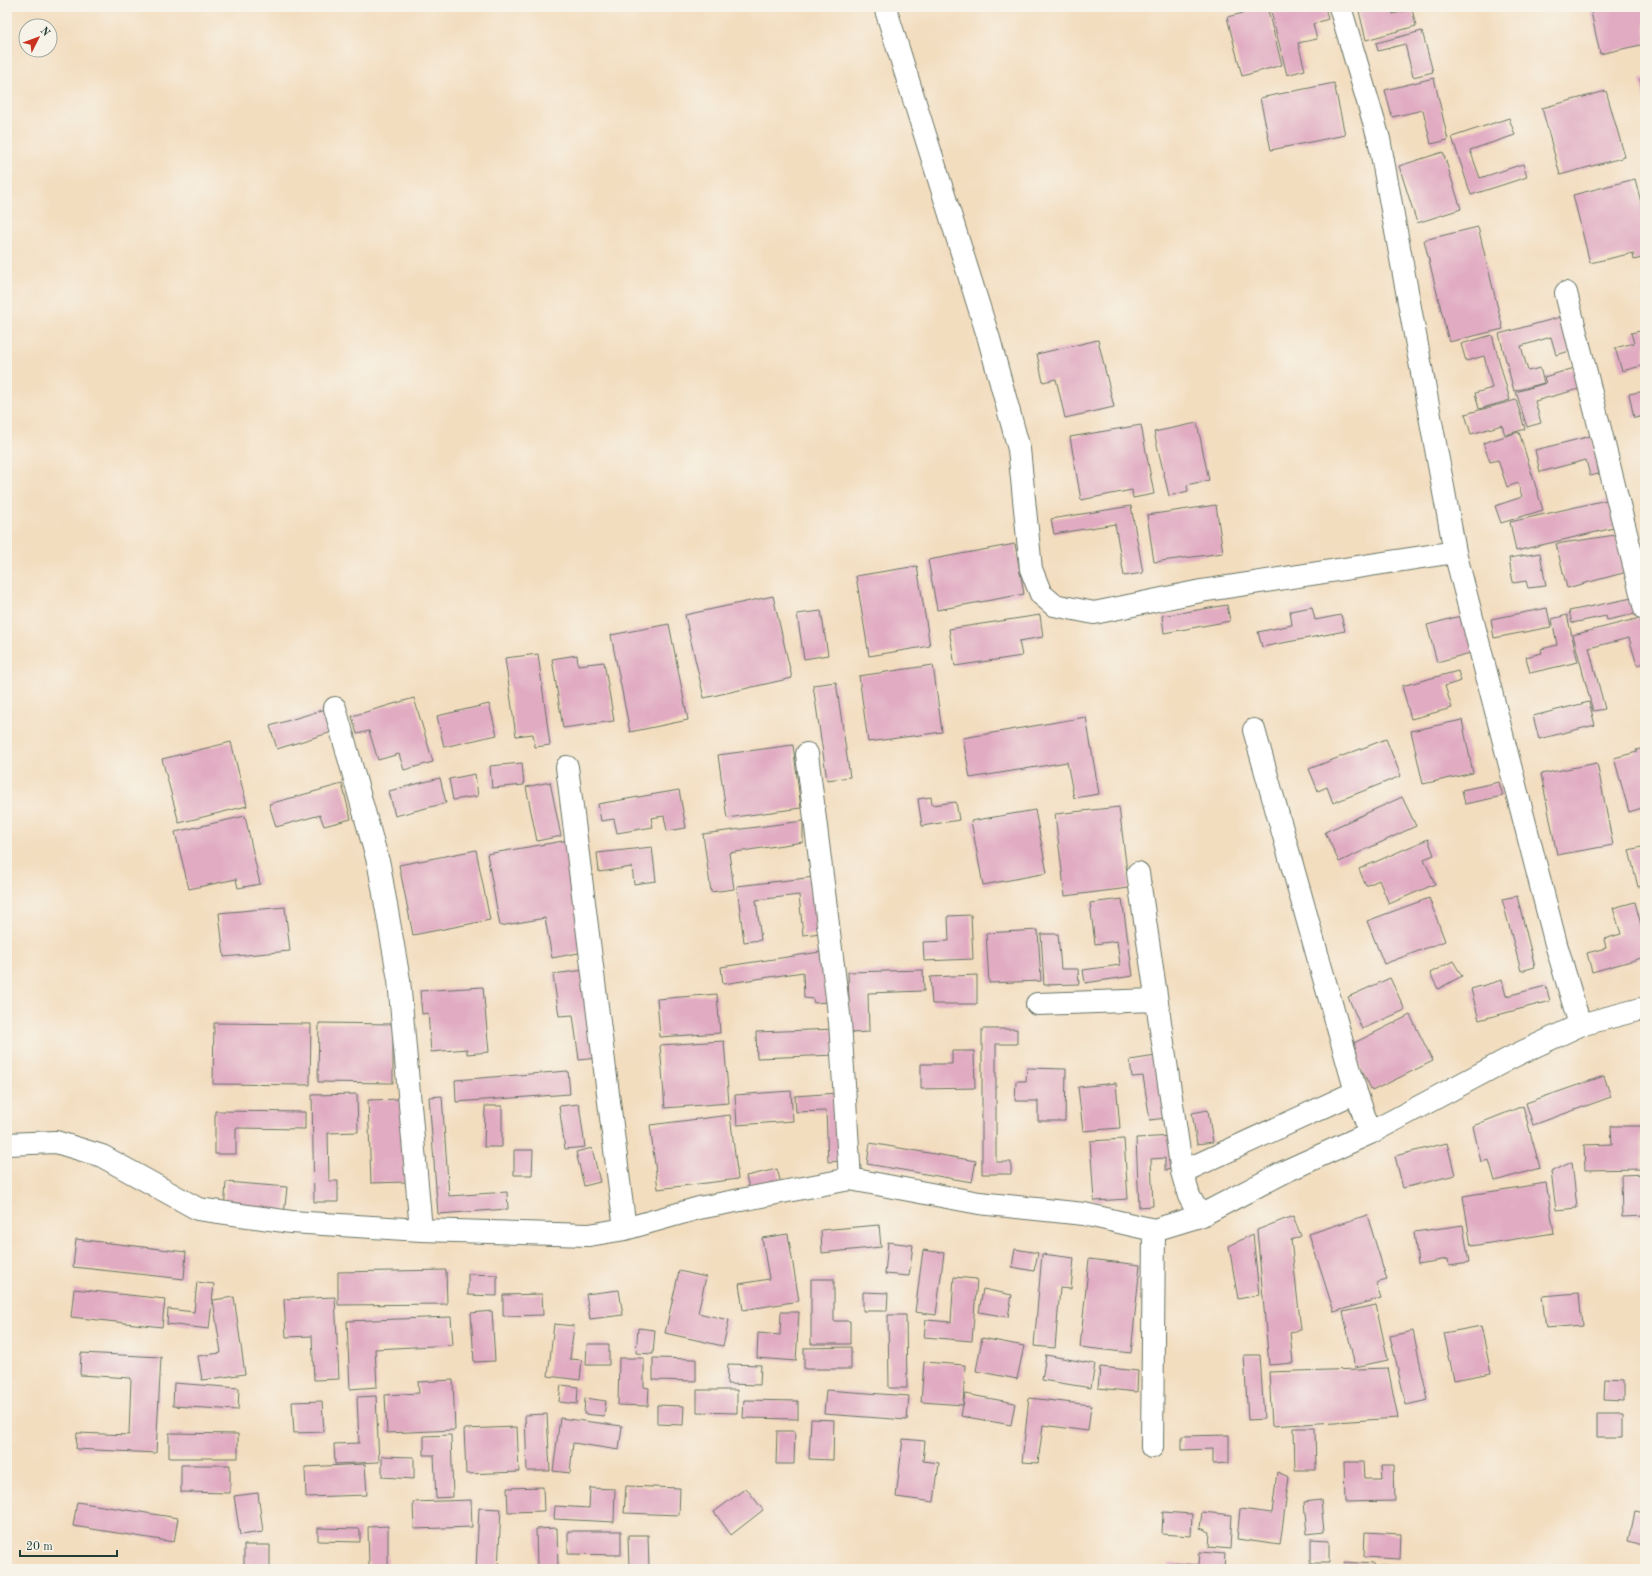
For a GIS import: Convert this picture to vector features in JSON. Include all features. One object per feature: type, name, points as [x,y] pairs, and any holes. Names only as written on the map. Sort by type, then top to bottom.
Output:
[{"type":"street","points":[[885,7],[989,339],[1017,442],[1031,569],[1041,594],[1054,605],[1094,613],[1201,591],[1455,552]]},
{"type":"street","points":[[1340,7],[1379,139],[1455,552],[1556,944],[1580,1025]]},
{"type":"street","points":[[1566,293],[1645,609]]},
{"type":"street","points":[[335,708],[380,866],[399,980],[422,1230]]},
{"type":"street","points":[[1254,730],[1356,1092],[1370,1133]]},
{"type":"street","points":[[807,754],[840,1022],[850,1179]]},
{"type":"street","points":[[567,768],[625,1229]]},
{"type":"street","points":[[1138,873],[1182,1172],[1189,1196],[1200,1216]]},
{"type":"street","points":[[1037,1004],[1156,1000]]},
{"type":"street","points":[[7,1144],[56,1142],[102,1156],[198,1209],[291,1222],[422,1230],[589,1235],[625,1229],[699,1208],[850,1179],[979,1203],[1084,1214],[1154,1230],[1200,1216],[1286,1171],[1370,1133],[1514,1056],[1580,1025],[1645,1008]]},
{"type":"street","points":[[1182,1172],[1356,1092]]},
{"type":"street","points":[[1152,1447],[1154,1230]]},
{"type":"building","points":[[1267,7],[1282,65],[1242,76],[1227,17]]},
{"type":"building","points":[[1325,7],[1328,19],[1313,24],[1317,39],[1298,43],[1305,70],[1287,75],[1270,8]]},
{"type":"building","points":[[1358,7],[1391,7],[1393,14],[1412,9],[1416,26],[1366,40]]},
{"type":"building","points":[[1590,7],[1645,7],[1645,44],[1600,54]]},
{"type":"building","points":[[1422,31],[1433,72],[1413,77],[1405,44],[1378,51],[1376,43]]},
{"type":"building","points":[[1434,78],[1448,140],[1431,144],[1423,110],[1392,117],[1385,90]]},
{"type":"building","points":[[1645,78],[1645,97],[1644,98],[1640,79]]},
{"type":"building","points":[[1334,83],[1345,135],[1271,150],[1260,98]]},
{"type":"building","points":[[1606,91],[1625,157],[1560,175],[1542,108]]},
{"type":"building","points":[[1509,118],[1515,135],[1470,150],[1480,178],[1523,164],[1527,177],[1471,195],[1452,137]]},
{"type":"building","points":[[1443,152],[1461,209],[1417,223],[1399,166]]},
{"type":"building","points":[[1635,179],[1645,218],[1645,257],[1634,260],[1633,253],[1590,263],[1573,195]]},
{"type":"building","points":[[1478,227],[1503,329],[1449,342],[1424,240]]},
{"type":"building","points":[[1568,315],[1577,349],[1556,355],[1551,337],[1521,346],[1528,371],[1540,368],[1544,383],[1514,391],[1499,334]]},
{"type":"building","points":[[1645,330],[1645,365],[1622,371],[1615,348],[1634,343],[1631,333]]},
{"type":"building","points":[[1492,335],[1510,400],[1479,409],[1475,393],[1492,388],[1484,356],[1466,361],[1461,344]]},
{"type":"building","points":[[1098,340],[1114,407],[1065,418],[1056,379],[1043,382],[1037,354]]},
{"type":"building","points":[[1578,367],[1583,388],[1535,401],[1541,423],[1527,427],[1516,392],[1546,383],[1544,377]]},
{"type":"building","points":[[1645,391],[1645,416],[1634,418],[1629,394]]},
{"type":"building","points":[[1516,400],[1525,429],[1505,435],[1502,425],[1471,434],[1465,414]]},
{"type":"building","points":[[1197,423],[1209,480],[1187,485],[1188,491],[1169,496],[1154,432]]},
{"type":"building","points":[[1141,425],[1154,494],[1133,498],[1132,490],[1081,500],[1070,437]]},
{"type":"building","points":[[1519,432],[1543,510],[1501,523],[1495,506],[1522,497],[1518,483],[1507,487],[1498,460],[1490,462],[1483,443]]},
{"type":"building","points":[[1591,436],[1599,474],[1590,476],[1586,460],[1540,472],[1535,450]]},
{"type":"building","points":[[1615,498],[1622,526],[1516,551],[1510,522]]},
{"type":"building","points":[[1216,505],[1223,553],[1154,562],[1147,515]]},
{"type":"building","points":[[1131,506],[1143,573],[1124,576],[1115,524],[1054,534],[1051,519]]},
{"type":"building","points":[[1615,535],[1627,572],[1567,588],[1556,544]]},
{"type":"building","points":[[1015,544],[1024,594],[937,610],[928,560]]},
{"type":"building","points":[[1540,553],[1546,586],[1528,588],[1526,581],[1513,583],[1509,558]]},
{"type":"building","points":[[917,566],[930,646],[869,656],[856,576]]},
{"type":"building","points":[[773,596],[792,678],[704,698],[685,615]]},
{"type":"building","points":[[1637,597],[1640,613],[1607,620],[1606,616],[1572,623],[1569,611]]},
{"type":"building","points":[[1227,605],[1230,621],[1164,633],[1162,616]]},
{"type":"building","points":[[1312,607],[1315,620],[1341,615],[1345,631],[1262,647],[1258,632],[1292,625],[1290,611]]},
{"type":"building","points":[[1547,608],[1551,627],[1494,638],[1491,619]]},
{"type":"building","points":[[821,611],[828,655],[804,659],[797,614]]},
{"type":"building","points":[[1040,615],[1043,637],[1019,641],[1022,656],[955,666],[949,629]]},
{"type":"building","points":[[1464,615],[1474,652],[1437,662],[1427,625]]},
{"type":"building","points":[[1567,615],[1578,662],[1530,673],[1526,657],[1542,653],[1541,649],[1557,645],[1552,619]]},
{"type":"building","points":[[1640,618],[1645,641],[1645,663],[1637,665],[1629,638],[1589,648],[1605,709],[1593,711],[1573,635]]},
{"type":"building","points":[[669,624],[688,720],[630,732],[611,635]]},
{"type":"building","points":[[538,654],[550,745],[535,747],[533,734],[516,736],[505,658]]},
{"type":"building","points":[[577,655],[578,665],[604,662],[614,721],[563,728],[552,659]]},
{"type":"building","points":[[933,665],[942,732],[868,742],[859,676]]},
{"type":"building","points":[[1458,671],[1461,681],[1445,686],[1452,708],[1411,719],[1402,686]]},
{"type":"building","points":[[836,682],[850,777],[827,780],[813,685]]},
{"type":"building","points":[[414,698],[433,762],[404,770],[399,754],[378,760],[369,731],[357,734],[352,716]]},
{"type":"building","points":[[1589,702],[1595,725],[1539,739],[1533,716]]},
{"type":"building","points":[[489,704],[497,735],[444,747],[437,716]]},
{"type":"building","points":[[326,709],[332,732],[277,749],[270,726]]},
{"type":"building","points":[[1086,717],[1099,794],[1074,798],[1067,762],[970,778],[963,738]]},
{"type":"building","points":[[1462,720],[1473,773],[1423,784],[1411,731]]},
{"type":"building","points":[[1386,739],[1401,776],[1333,803],[1327,787],[1318,791],[1309,769]]},
{"type":"building","points":[[231,742],[247,806],[179,823],[162,759]]},
{"type":"building","points":[[793,745],[801,808],[727,818],[718,755]]},
{"type":"building","points":[[1645,748],[1645,807],[1629,812],[1614,758],[1637,752],[1636,750]]},
{"type":"building","points":[[522,763],[524,785],[492,788],[490,766]]},
{"type":"building","points":[[1597,763],[1613,845],[1557,855],[1541,774]]},
{"type":"building","points":[[475,774],[478,796],[453,800],[449,779]]},
{"type":"building","points":[[440,778],[446,803],[395,816],[389,791]]},
{"type":"building","points":[[550,782],[561,836],[537,841],[526,787]]},
{"type":"building","points":[[1499,782],[1503,796],[1465,804],[1462,790]]},
{"type":"building","points":[[342,784],[351,819],[324,826],[320,815],[276,827],[269,804]]},
{"type":"building","points":[[679,790],[686,828],[667,831],[664,816],[651,818],[653,827],[617,833],[614,819],[601,821],[598,804]]},
{"type":"building","points":[[931,797],[932,805],[956,802],[959,820],[922,826],[918,799]]},
{"type":"building","points":[[1402,797],[1416,826],[1339,862],[1325,832]]},
{"type":"building","points":[[1119,807],[1129,888],[1065,896],[1055,814]]},
{"type":"building","points":[[1035,810],[1047,873],[983,885],[971,821]]},
{"type":"building","points":[[245,816],[260,884],[238,888],[236,879],[189,889],[175,832]]},
{"type":"building","points":[[803,821],[803,842],[729,853],[734,889],[711,892],[703,834]]},
{"type":"building","points":[[1428,839],[1434,855],[1424,859],[1435,884],[1389,904],[1379,880],[1366,886],[1359,869]]},
{"type":"building","points":[[569,840],[589,951],[552,958],[545,918],[500,926],[487,854]]},
{"type":"building","points":[[1645,846],[1645,885],[1638,887],[1629,850]]},
{"type":"building","points":[[652,847],[656,881],[634,884],[632,867],[599,872],[597,853]]},
{"type":"building","points":[[476,850],[490,920],[413,935],[399,865]]},
{"type":"building","points":[[815,877],[822,933],[803,935],[799,895],[756,900],[761,940],[744,942],[737,886]]},
{"type":"building","points":[[1517,896],[1535,967],[1521,971],[1502,899]]},
{"type":"building","points":[[1429,898],[1445,941],[1384,964],[1367,921]]},
{"type":"building","points":[[1122,899],[1133,976],[1085,983],[1083,970],[1120,965],[1117,941],[1095,944],[1090,903]]},
{"type":"building","points":[[1635,902],[1645,940],[1645,957],[1592,972],[1587,953],[1606,948],[1604,939],[1621,934],[1613,908]]},
{"type":"building","points":[[285,907],[290,951],[224,957],[219,913]]},
{"type":"building","points":[[971,915],[973,959],[924,961],[923,942],[949,941],[948,916]]},
{"type":"building","points":[[1038,930],[1041,981],[989,983],[986,933]]},
{"type":"building","points":[[1041,934],[1058,934],[1061,969],[1078,969],[1079,984],[1044,985]]},
{"type":"building","points":[[820,952],[828,1002],[814,1003],[813,999],[804,998],[803,972],[723,984],[721,967]]},
{"type":"building","points":[[1453,961],[1462,976],[1438,989],[1430,973]]},
{"type":"building","points":[[585,970],[597,1058],[579,1060],[573,1015],[559,1016],[553,974]]},
{"type":"building","points":[[923,970],[924,991],[868,993],[869,1032],[850,1033],[848,972]]},
{"type":"building","points":[[977,975],[977,1004],[932,1004],[930,977]]},
{"type":"building","points":[[1390,978],[1405,1010],[1362,1029],[1348,997]]},
{"type":"building","points":[[1502,980],[1506,996],[1546,986],[1550,1001],[1479,1020],[1471,989]]},
{"type":"building","points":[[483,987],[489,1052],[467,1054],[467,1049],[431,1052],[428,1013],[422,1014],[420,991]]},
{"type":"building","points":[[717,994],[720,1033],[660,1037],[657,999]]},
{"type":"building","points":[[1410,1015],[1433,1061],[1372,1091],[1350,1045]]},
{"type":"building","points":[[214,1023],[311,1024],[310,1085],[213,1084]]},
{"type":"building","points":[[319,1023],[393,1024],[393,1083],[318,1082]]},
{"type":"building","points":[[836,1029],[837,1055],[757,1058],[756,1032]]},
{"type":"building","points":[[982,1029],[1017,1029],[1017,1044],[996,1044],[996,1162],[1011,1162],[1011,1174],[982,1174]]},
{"type":"building","points":[[724,1041],[729,1103],[665,1108],[660,1045]]},
{"type":"building","points":[[952,1051],[974,1051],[975,1088],[921,1089],[921,1064],[952,1064]]},
{"type":"building","points":[[1156,1056],[1166,1118],[1150,1120],[1143,1076],[1132,1077],[1130,1060]]},
{"type":"building","points":[[1027,1068],[1066,1069],[1065,1121],[1038,1121],[1038,1101],[1015,1101],[1016,1081],[1026,1081]]},
{"type":"building","points":[[568,1071],[570,1094],[456,1102],[455,1080]]},
{"type":"building","points":[[1604,1076],[1611,1097],[1533,1125],[1526,1103]]},
{"type":"building","points":[[1116,1083],[1120,1128],[1083,1131],[1078,1087]]},
{"type":"building","points":[[791,1091],[793,1121],[737,1125],[735,1095]]},
{"type":"building","points":[[838,1093],[842,1161],[828,1162],[826,1111],[796,1112],[795,1096]]},
{"type":"building","points":[[357,1094],[358,1132],[328,1133],[329,1181],[338,1181],[338,1202],[314,1202],[312,1095]]},
{"type":"building","points":[[442,1096],[449,1196],[507,1192],[508,1209],[438,1214],[429,1097]]},
{"type":"building","points":[[402,1099],[406,1182],[371,1183],[368,1100]]},
{"type":"building","points":[[579,1104],[585,1147],[565,1149],[559,1106]]},
{"type":"building","points":[[485,1106],[502,1106],[502,1147],[484,1147]]},
{"type":"building","points":[[1523,1106],[1540,1168],[1495,1181],[1489,1160],[1481,1162],[1473,1126]]},
{"type":"building","points":[[1208,1110],[1213,1142],[1197,1144],[1192,1113]]},
{"type":"building","points":[[215,1111],[305,1112],[305,1129],[236,1128],[236,1154],[215,1154]]},
{"type":"building","points":[[730,1115],[738,1179],[658,1189],[650,1125]]},
{"type":"building","points":[[1611,1126],[1641,1126],[1642,1169],[1585,1170],[1584,1145],[1612,1144]]},
{"type":"building","points":[[1174,1136],[1176,1169],[1165,1170],[1165,1158],[1151,1159],[1153,1206],[1139,1207],[1136,1138]]},
{"type":"building","points":[[1124,1139],[1128,1199],[1094,1201],[1090,1141]]},
{"type":"building","points":[[870,1143],[976,1161],[972,1182],[867,1164]]},
{"type":"building","points":[[1447,1143],[1455,1175],[1403,1188],[1395,1156]]},
{"type":"building","points":[[592,1148],[600,1182],[584,1186],[576,1152]]},
{"type":"building","points":[[514,1150],[533,1150],[532,1175],[514,1175]]},
{"type":"building","points":[[1572,1162],[1577,1208],[1556,1210],[1551,1172]]},
{"type":"building","points":[[777,1169],[782,1187],[751,1195],[746,1176]]},
{"type":"building","points":[[1645,1174],[1645,1216],[1622,1217],[1621,1175]]},
{"type":"building","points":[[226,1182],[287,1187],[284,1216],[224,1211]]},
{"type":"building","points":[[1546,1183],[1554,1233],[1471,1246],[1463,1196]]},
{"type":"building","points":[[1367,1215],[1387,1280],[1376,1283],[1381,1298],[1334,1312],[1309,1234]]},
{"type":"building","points":[[1293,1216],[1301,1236],[1291,1240],[1301,1330],[1290,1332],[1293,1363],[1269,1365],[1257,1230]]},
{"type":"building","points":[[879,1225],[881,1247],[822,1253],[821,1230]]},
{"type":"building","points":[[1463,1225],[1469,1263],[1449,1266],[1448,1259],[1418,1264],[1414,1232]]},
{"type":"building","points":[[788,1234],[799,1301],[743,1310],[739,1284],[769,1279],[762,1238]]},
{"type":"building","points":[[1253,1234],[1259,1295],[1238,1299],[1229,1246]]},
{"type":"building","points":[[76,1239],[186,1252],[184,1279],[73,1267]]},
{"type":"building","points":[[888,1242],[913,1245],[909,1276],[885,1274]]},
{"type":"building","points":[[1015,1249],[1038,1253],[1034,1271],[1012,1267]]},
{"type":"building","points":[[923,1250],[944,1253],[936,1315],[915,1312]]},
{"type":"building","points":[[1042,1254],[1074,1258],[1071,1289],[1060,1288],[1055,1348],[1034,1346]]},
{"type":"building","points":[[1089,1259],[1140,1265],[1131,1353],[1080,1347]]},
{"type":"building","points":[[446,1270],[447,1304],[338,1305],[338,1272]]},
{"type":"building","points":[[679,1271],[706,1277],[698,1313],[729,1320],[723,1346],[665,1333]]},
{"type":"building","points":[[468,1274],[497,1275],[497,1296],[468,1295]]},
{"type":"building","points":[[954,1277],[977,1279],[972,1341],[924,1337],[926,1320],[951,1322]]},
{"type":"building","points":[[811,1279],[834,1279],[834,1321],[850,1321],[850,1344],[811,1344]]},
{"type":"building","points":[[197,1282],[214,1284],[209,1329],[167,1324],[168,1309],[194,1312]]},
{"type":"building","points":[[74,1289],[165,1299],[162,1327],[71,1317]]},
{"type":"building","points":[[983,1289],[1012,1295],[1008,1317],[979,1312]]},
{"type":"building","points":[[619,1290],[623,1315],[590,1319],[586,1294]]},
{"type":"building","points":[[863,1292],[888,1293],[887,1311],[863,1311]]},
{"type":"building","points":[[1579,1293],[1582,1325],[1546,1328],[1542,1296]]},
{"type":"building","points":[[542,1294],[543,1315],[503,1316],[503,1295]]},
{"type":"building","points":[[234,1297],[245,1374],[202,1380],[198,1356],[221,1353],[213,1300]]},
{"type":"building","points":[[335,1297],[339,1379],[314,1380],[312,1336],[286,1337],[284,1299]]},
{"type":"building","points":[[1376,1305],[1388,1360],[1355,1367],[1343,1312]]},
{"type":"building","points":[[492,1311],[495,1361],[474,1362],[471,1313]]},
{"type":"building","points":[[781,1312],[799,1312],[796,1361],[757,1358],[758,1333],[780,1335]]},
{"type":"building","points":[[888,1315],[906,1315],[907,1388],[889,1388]]},
{"type":"building","points":[[451,1317],[453,1345],[375,1349],[377,1387],[350,1389],[347,1321]]},
{"type":"building","points":[[554,1324],[574,1326],[570,1359],[582,1360],[580,1380],[548,1376]]},
{"type":"building","points":[[1481,1326],[1491,1373],[1454,1380],[1444,1333]]},
{"type":"building","points":[[638,1328],[655,1330],[653,1354],[636,1353]]},
{"type":"building","points":[[1413,1331],[1428,1400],[1406,1405],[1390,1336]]},
{"type":"building","points":[[982,1338],[1024,1346],[1017,1379],[976,1371]]},
{"type":"building","points":[[587,1344],[609,1344],[609,1365],[586,1365]]},
{"type":"building","points":[[851,1347],[851,1369],[804,1369],[804,1348]]},
{"type":"building","points":[[81,1353],[161,1357],[156,1453],[76,1449],[77,1433],[129,1435],[131,1378],[80,1375]]},
{"type":"building","points":[[1046,1355],[1095,1364],[1091,1388],[1042,1380]]},
{"type":"building","points":[[1244,1355],[1260,1355],[1264,1419],[1248,1420]]},
{"type":"building","points":[[619,1358],[644,1358],[644,1387],[649,1388],[648,1406],[618,1405]]},
{"type":"building","points":[[653,1358],[696,1359],[696,1381],[653,1380]]},
{"type":"building","points":[[924,1362],[965,1365],[963,1405],[921,1402]]},
{"type":"building","points":[[728,1364],[761,1365],[760,1385],[727,1384]]},
{"type":"building","points":[[1100,1367],[1138,1371],[1137,1392],[1098,1388]]},
{"type":"building","points":[[1388,1368],[1398,1418],[1272,1426],[1269,1372]]},
{"type":"building","points":[[1605,1379],[1623,1380],[1623,1401],[1604,1400]]},
{"type":"building","points":[[453,1380],[455,1430],[387,1433],[385,1395],[419,1393],[418,1382]]},
{"type":"building","points":[[174,1383],[239,1388],[238,1410],[173,1406]]},
{"type":"building","points":[[561,1385],[578,1387],[577,1404],[559,1402]]},
{"type":"building","points":[[697,1390],[737,1390],[737,1413],[697,1412]]},
{"type":"building","points":[[826,1390],[909,1396],[907,1420],[824,1414]]},
{"type":"building","points":[[965,1394],[1015,1403],[1011,1425],[961,1416]]},
{"type":"building","points":[[376,1396],[379,1462],[335,1464],[334,1444],[359,1443],[357,1397]]},
{"type":"building","points":[[585,1398],[606,1401],[604,1416],[584,1414]]},
{"type":"building","points":[[1029,1398],[1091,1405],[1088,1431],[1043,1425],[1038,1463],[1022,1462]]},
{"type":"building","points":[[744,1400],[798,1401],[798,1419],[743,1418]]},
{"type":"building","points":[[322,1401],[324,1432],[294,1433],[292,1402]]},
{"type":"building","points":[[657,1405],[684,1406],[683,1425],[657,1424]]},
{"type":"building","points":[[547,1414],[550,1471],[527,1471],[525,1415]]},
{"type":"building","points":[[1597,1414],[1622,1414],[1622,1437],[1597,1437]]},
{"type":"building","points":[[560,1418],[622,1426],[619,1450],[573,1443],[570,1473],[553,1471]]},
{"type":"building","points":[[811,1419],[834,1420],[833,1460],[809,1459]]},
{"type":"building","points":[[517,1427],[519,1472],[466,1474],[464,1429]]},
{"type":"building","points":[[1294,1428],[1315,1428],[1316,1470],[1295,1470]]},
{"type":"building","points":[[777,1431],[795,1431],[794,1464],[776,1464]]},
{"type":"building","points":[[169,1433],[238,1434],[238,1458],[169,1458]]},
{"type":"building","points":[[451,1435],[453,1497],[436,1498],[434,1455],[424,1455],[424,1436]]},
{"type":"building","points":[[1229,1435],[1229,1463],[1213,1464],[1213,1449],[1182,1450],[1182,1436]]},
{"type":"building","points":[[903,1439],[925,1441],[923,1461],[939,1463],[934,1502],[896,1497]]},
{"type":"building","points":[[382,1456],[414,1457],[414,1479],[382,1477]]},
{"type":"building","points":[[1344,1462],[1363,1462],[1364,1479],[1383,1479],[1382,1465],[1394,1465],[1395,1501],[1345,1502]]},
{"type":"building","points":[[365,1464],[367,1495],[306,1497],[305,1467]]},
{"type":"building","points":[[181,1465],[230,1465],[230,1493],[181,1492]]},
{"type":"building","points":[[1277,1472],[1289,1477],[1280,1545],[1237,1539],[1240,1509],[1272,1513]]},
{"type":"building","points":[[626,1486],[680,1488],[679,1515],[624,1513]]},
{"type":"building","points":[[543,1487],[544,1511],[508,1512],[507,1488]]},
{"type":"building","points":[[590,1488],[615,1489],[614,1522],[554,1519],[555,1506],[589,1508]]},
{"type":"building","points":[[746,1488],[763,1510],[731,1535],[714,1512]]},
{"type":"building","points":[[258,1493],[263,1532],[240,1535],[234,1496]]},
{"type":"building","points":[[471,1500],[472,1527],[414,1529],[413,1502]]},
{"type":"building","points":[[1321,1500],[1324,1532],[1307,1534],[1304,1502]]},
{"type":"building","points":[[77,1502],[178,1518],[174,1542],[73,1526]]},
{"type":"building","points":[[479,1508],[501,1509],[498,1569],[476,1569]]},
{"type":"building","points":[[1163,1512],[1192,1514],[1191,1536],[1162,1534]]},
{"type":"building","points":[[1202,1512],[1232,1515],[1230,1549],[1209,1547],[1210,1532],[1200,1528]]},
{"type":"building","points":[[1634,1512],[1645,1514],[1645,1544],[1628,1540]]},
{"type":"building","points":[[388,1526],[388,1567],[369,1567],[368,1527]]},
{"type":"building","points":[[318,1528],[360,1529],[360,1542],[318,1541]]},
{"type":"building","points":[[557,1528],[558,1569],[537,1569],[536,1529]]},
{"type":"building","points":[[568,1531],[621,1531],[621,1555],[568,1554]]},
{"type":"building","points":[[1365,1532],[1401,1534],[1400,1559],[1364,1557]]},
{"type":"building","points":[[628,1535],[648,1535],[649,1569],[629,1569]]},
{"type":"building","points":[[1311,1539],[1329,1540],[1329,1563],[1311,1563]]},
{"type":"building","points":[[244,1545],[270,1545],[270,1569],[244,1569]]},
{"type":"building","points":[[1200,1552],[1225,1554],[1224,1569],[1168,1569],[1169,1563],[1199,1565]]},
{"type":"building","points":[[1344,1562],[1373,1564],[1373,1569],[1344,1569]]},
{"type":"building","points":[[1379,1566],[1411,1566],[1411,1569],[1379,1569]]}]
